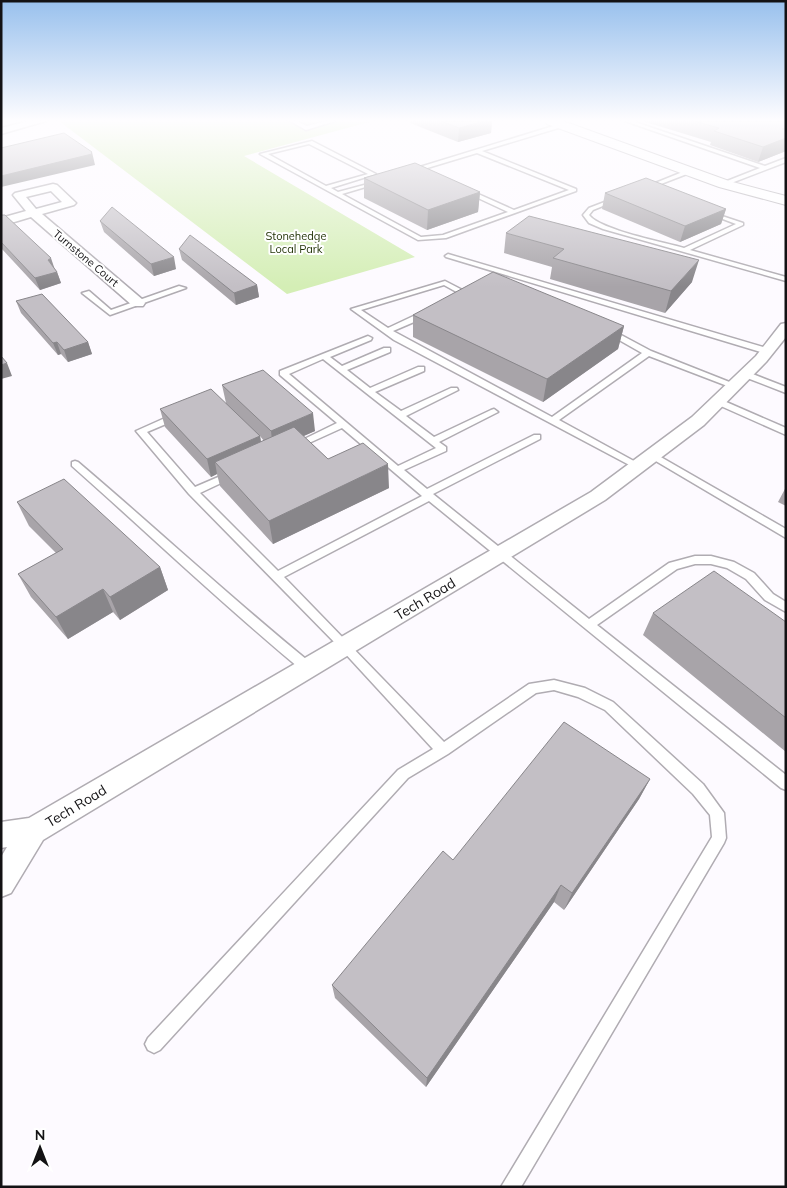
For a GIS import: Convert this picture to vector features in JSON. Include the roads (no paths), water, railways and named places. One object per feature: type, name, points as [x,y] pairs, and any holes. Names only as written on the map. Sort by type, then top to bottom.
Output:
[{"type":"street","points":[[703,176],[786,201]]},
{"type":"street","points":[[760,194],[786,196]]},
{"type":"street","name":"Turnstone Court","points":[[1,222],[34,214],[138,303]]},
{"type":"street","name":"Tech Road","points":[[1,835],[33,831],[598,496],[698,421],[739,380],[786,327]]},
{"type":"street","name":"Tech Road","points":[[1,883],[33,831]]},
{"type":"lane","points":[[304,176],[420,239],[444,237],[574,190],[540,176]]},
{"type":"lane","points":[[325,188],[365,176]]},
{"type":"lane","points":[[639,191],[678,176]]},
{"type":"lane","points":[[724,184],[743,176]]},
{"type":"lane","points":[[337,194],[385,180]]},
{"type":"lane","points":[[462,188],[514,212]]},
{"type":"lane","points":[[647,188],[656,191]]},
{"type":"lane","points":[[623,197],[591,209],[586,215],[591,222],[605,228],[786,279]]},
{"type":"lane","points":[[685,250],[740,224],[698,208]]},
{"type":"lane","points":[[448,256],[767,350]]},
{"type":"lane","points":[[459,299],[471,294],[445,283],[355,309],[386,331],[553,420],[645,460],[786,534]]},
{"type":"lane","points":[[86,293],[110,313],[182,288]]},
{"type":"lane","points":[[386,331],[432,311]]},
{"type":"lane","points":[[596,325],[648,353],[739,380],[786,390]]},
{"type":"lane","points":[[368,338],[279,374],[786,784]]},
{"type":"lane","points":[[341,369],[387,350]]},
{"type":"lane","points":[[553,420],[648,353]]},
{"type":"lane","points":[[324,356],[443,449],[398,470]]},
{"type":"lane","points":[[368,391],[421,369]]},
{"type":"lane","points":[[400,416],[454,390]]},
{"type":"lane","points":[[718,401],[786,432]]},
{"type":"lane","points":[[433,441],[494,412]]},
{"type":"lane","points":[[182,414],[141,431],[194,492],[345,646],[443,750]]},
{"type":"lane","points":[[280,452],[343,424]]},
{"type":"lane","points":[[277,576],[537,436]]},
{"type":"lane","points":[[75,464],[164,541],[252,622],[308,668]]},
{"type":"lane","points":[[194,492],[246,468]]},
{"type":"lane","points":[[589,625],[673,566],[695,560],[711,560],[730,565],[750,576],[769,597],[786,608]]},
{"type":"lane","points":[[154,1044],[403,774],[443,750],[533,688],[554,684],[581,692],[608,706],[698,789],[717,813],[719,838],[510,1187]]},
{"type":"park label","name":"Stonehedge Local Park","points":[[296,242]]}]
